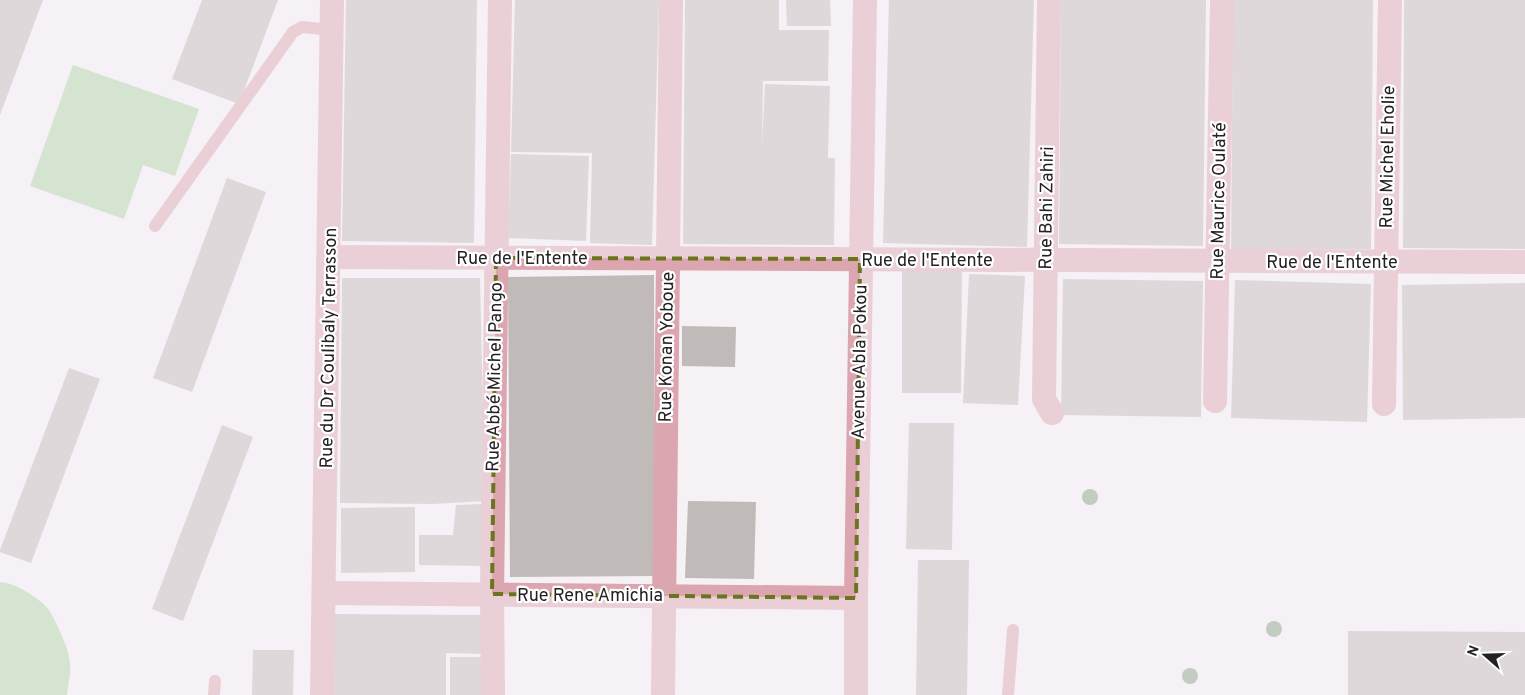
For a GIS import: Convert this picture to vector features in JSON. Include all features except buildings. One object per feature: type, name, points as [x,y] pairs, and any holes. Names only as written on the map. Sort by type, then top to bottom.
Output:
[{"type":"street","name":"Rue du Dr Coulibaly Terrasson","points":[[322,695],[332,0]]},
{"type":"street","name":"Rue Abbé Michel Pango","points":[[493,695],[492,594],[500,0]]},
{"type":"street","name":"Rue Konan Yoboue","points":[[663,695],[671,0]]},
{"type":"street","name":"Avenue Abla Pokou","points":[[856,695],[864,0]]},
{"type":"street","name":"Rue Bahi Zahiri","points":[[1049,0],[1044,398],[1052,413]]},
{"type":"street","name":"Rue Maurice Oulaté","points":[[1215,401],[1222,0]]},
{"type":"street","name":"Rue Michel Eholie","points":[[1384,404],[1390,0]]},
{"type":"street","name":"Rue de l'Entente","points":[[329,257],[1525,262]]},
{"type":"street","name":"Rue Rene Amichia","points":[[324,592],[856,598]]},
{"type":"lane","points":[[156,226],[293,32],[302,27],[332,30]]},
{"type":"lane","points":[[1008,695],[1013,630]]},
{"type":"lane","points":[[214,695],[215,681]]},
{"type":"highlighted area","points":[[496,258],[860,259],[856,598],[492,594]]},
{"type":"green space","points":[[73,65],[199,109],[175,176],[143,165],[124,219],[30,186]]},
{"type":"green space","points":[[0,582],[27,592],[49,610],[68,652],[70,672],[67,695],[0,695]]}]
